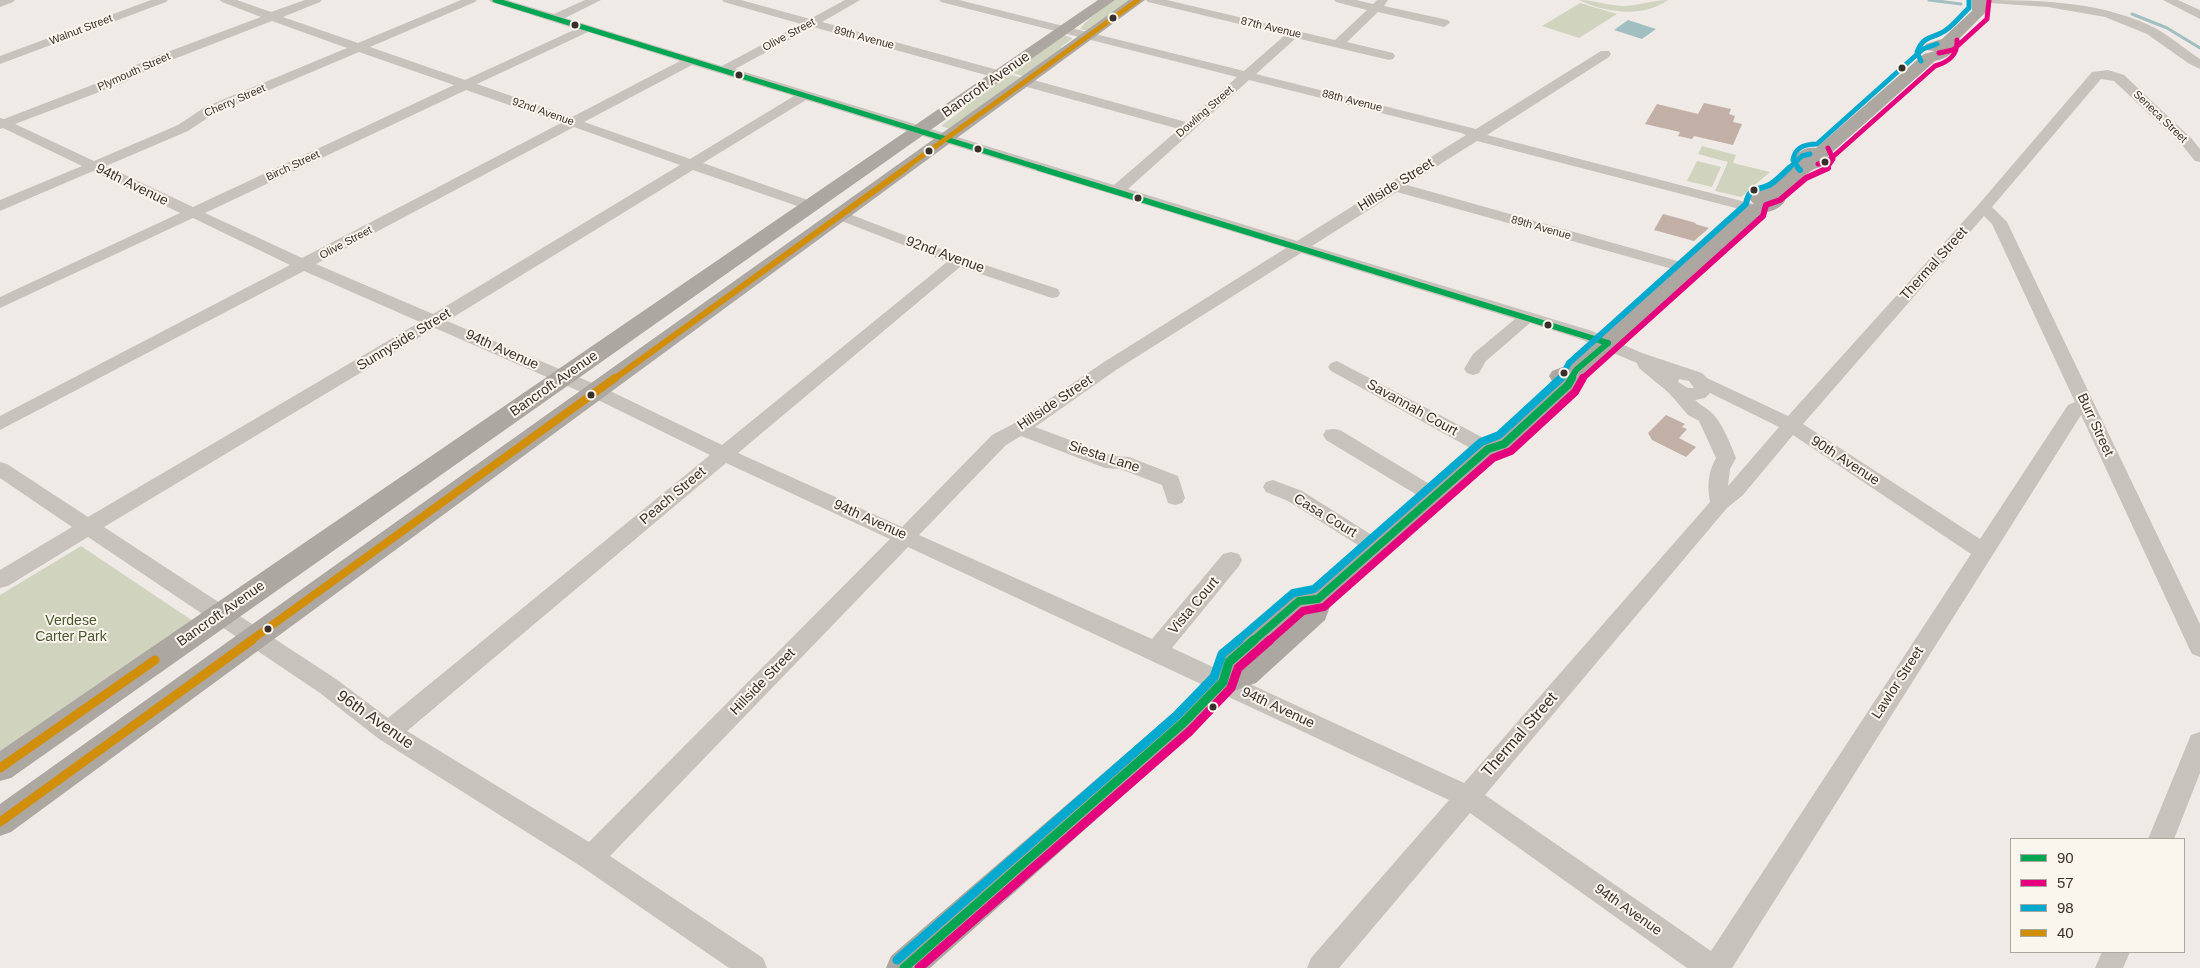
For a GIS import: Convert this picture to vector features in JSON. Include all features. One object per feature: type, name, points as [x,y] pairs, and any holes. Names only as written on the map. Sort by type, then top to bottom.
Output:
[{"type":"main road","name":"Bancroft Avenue","points":[[0,768],[1108,0]]},
{"type":"main road","name":"Bancroft Avenue","points":[[0,822],[1138,0]]},
{"type":"main road","points":[[904,968],[1178,728],[1223,682],[1246,674],[1315,612],[1318,599],[1488,449],[1504,444],[1567,386],[1576,370],[1756,209],[1776,201],[1774,194],[1930,56],[1940,55],[1948,48],[1947,42],[1979,12],[1979,0]]},
{"type":"street","points":[[0,3],[9,0]]},
{"type":"street","name":"Walnut Street","points":[[0,60],[162,0]]},
{"type":"street","name":"92nd Avenue","points":[[226,0],[812,206]]},
{"type":"street","name":"Plymouth Street","points":[[1,124],[118,80],[151,63],[316,0]]},
{"type":"street","name":"Cherry Street","points":[[0,206],[183,128],[210,110],[471,0]]},
{"type":"street","name":"90th Avenue","points":[[495,0],[1608,343],[1790,425],[1982,551]]},
{"type":"street","points":[[555,18],[595,0]]},
{"type":"street","name":"89th Avenue","points":[[728,0],[1000,75]]},
{"type":"street","name":"Olive Street","points":[[724,70],[854,0]]},
{"type":"street","name":"88th Avenue","points":[[945,0],[1466,130],[1485,139],[1756,209]]},
{"type":"street","name":"87th Avenue","points":[[1152,0],[1389,56]]},
{"type":"street","points":[[1340,0],[1381,4],[1444,23]]},
{"type":"street","points":[[1979,0],[2003,3],[2047,3],[2110,15],[2141,25],[2162,36],[2187,57],[2200,65]]},
{"type":"street","points":[[2169,0],[2200,15]]},
{"type":"street","points":[[1339,44],[1381,4]]},
{"type":"street","name":"Birch Street","points":[[0,303],[587,28]]},
{"type":"street","name":"Dowling Street","points":[[1116,191],[1294,33]]},
{"type":"street","name":"Hillside Street","points":[[591,858],[999,440],[1020,428],[1110,366],[1298,246],[1605,54]]},
{"type":"street","name":"Olive Street","points":[[0,424],[691,60]]},
{"type":"street","name":"Thermal Street","points":[[1321,968],[1720,503],[1736,490],[1790,425],[1984,207],[2097,75],[2108,74],[2118,78]]},
{"type":"street","name":"Seneca Street","points":[[2118,78],[2200,158]]},
{"type":"street","points":[[1025,82],[1188,127]]},
{"type":"street","name":"Sunnyside Street","points":[[0,580],[435,321],[805,95]]},
{"type":"street","name":"94th Avenue","points":[[1,124],[304,265],[597,392],[724,454],[1156,651],[1467,796],[1711,968]]},
{"type":"street","name":"89th Avenue","points":[[1394,186],[1689,269]]},
{"type":"street","name":"Burr Street","points":[[1984,207],[1999,222],[2200,648]]},
{"type":"street","name":"92nd Avenue","points":[[839,215],[958,261],[1052,293]]},
{"type":"street","name":"Peach Street","points":[[388,732],[958,261]]},
{"type":"street","points":[[1473,369],[1479,358],[1527,317]]},
{"type":"street","name":"90th Avenue","points":[[1636,356],[1673,387],[1695,411],[1706,416]]},
{"type":"street","name":"Savannah Court","points":[[1337,367],[1488,449]]},
{"type":"street","points":[[1673,387],[1670,376],[1674,374],[1695,383],[1710,410],[1706,416],[1726,458],[1753,468]]},
{"type":"street","name":"Lawlor Street","points":[[1716,968],[1982,551],[2075,409],[2085,405]]},
{"type":"street","name":"Siesta Lane","points":[[1020,428],[1112,463],[1122,462],[1171,481],[1175,498]]},
{"type":"street","points":[[1333,435],[1434,496]]},
{"type":"street","points":[[1720,503],[1717,484],[1719,467],[1726,458]]},
{"type":"street","name":"96th Avenue","points":[[0,469],[328,686],[388,732],[591,858],[753,968]]},
{"type":"street","name":"Casa Court","points":[[1273,487],[1295,496],[1376,547]]},
{"type":"street","name":"Vista Court","points":[[1156,651],[1232,560]]},
{"type":"street","points":[[2161,838],[2200,742]]},
{"type":"street","points":[[2109,968],[2116,953]]},
{"type":"green space","points":[[1114,0],[1133,0],[1089,31],[1080,29],[1091,17]]},
{"type":"green space","points":[[1579,0],[1622,6],[1668,0],[1658,6],[1647,9],[1624,12],[1601,8]]},
{"type":"green space","points":[[1580,3],[1617,14],[1579,38],[1542,26]]},
{"type":"green space","points":[[1064,35],[1072,39],[1061,47],[1061,51],[1025,77],[1010,72]]},
{"type":"green space","points":[[1008,74],[1023,78],[951,129],[941,126],[965,108],[968,103]]},
{"type":"green space","points":[[1702,146],[1736,155],[1733,163],[1770,172],[1741,197],[1715,191],[1728,162],[1698,154]]},
{"type":"green space","points":[[1697,161],[1721,167],[1712,187],[1687,181]]},
{"type":"green space","name":"Verdese Carter Park","points":[[81,546],[196,623],[0,757],[0,595]]},
{"type":"water","points":[[1628,20],[1656,29],[1642,39],[1614,30]]},
{"type":"building","points":[[1704,103],[1731,109],[1729,114],[1735,116],[1733,122],[1742,124],[1733,145],[1694,136],[1692,139],[1678,136],[1680,132],[1645,124],[1657,104],[1698,114]]},
{"type":"building","points":[[1663,214],[1709,228],[1694,241],[1654,230]]},
{"type":"building","points":[[1666,415],[1685,424],[1682,427],[1687,429],[1679,438],[1696,447],[1686,457],[1652,440],[1648,433]]},
{"type":"waterway","points":[[1929,0],[1961,4]]},
{"type":"waterway","points":[[2132,14],[2167,28],[2200,48]]},
{"type":"transit line","name":"90","points":[[495,0],[1608,343]]},
{"type":"transit line","name":"40","points":[[0,822],[1138,0]]},
{"type":"transit line","name":"98","points":[[1921,61],[1917,52],[1920,44],[1931,35],[1942,33],[1969,8],[1969,0]]},
{"type":"transit line","name":"57","points":[[1939,53],[1953,50],[1987,19],[1989,0]]},
{"type":"transit line","name":"57","points":[[1818,164],[1827,162],[1935,66],[1949,61],[1955,54],[1957,40]]},
{"type":"transit line","name":"98","points":[[1800,170],[1793,160],[1798,149],[1804,145],[1817,144],[1923,49],[1937,44]]},
{"type":"transit line","name":"57","points":[[919,968],[1190,731],[1231,688],[1238,668],[1303,611],[1324,607],[1493,458],[1511,451],[1575,392],[1584,376],[1763,216],[1766,205],[1780,200],[1800,182],[1815,172],[1829,167],[1833,159],[1828,148]]},
{"type":"transit line","name":"98","points":[[897,960],[1176,716],[1214,677],[1222,654],[1293,593],[1314,589],[1481,442],[1499,435],[1560,379],[1569,363],[1746,204],[1748,195],[1756,188],[1770,185],[1802,156],[1810,154]]},
{"type":"transit line","name":"90","points":[[904,968],[1183,723],[1223,682],[1229,662],[1299,601],[1318,599],[1488,449],[1504,444],[1568,385],[1576,370],[1608,343]]},
{"type":"transit line","name":"40","points":[[0,768],[155,660]]}]
